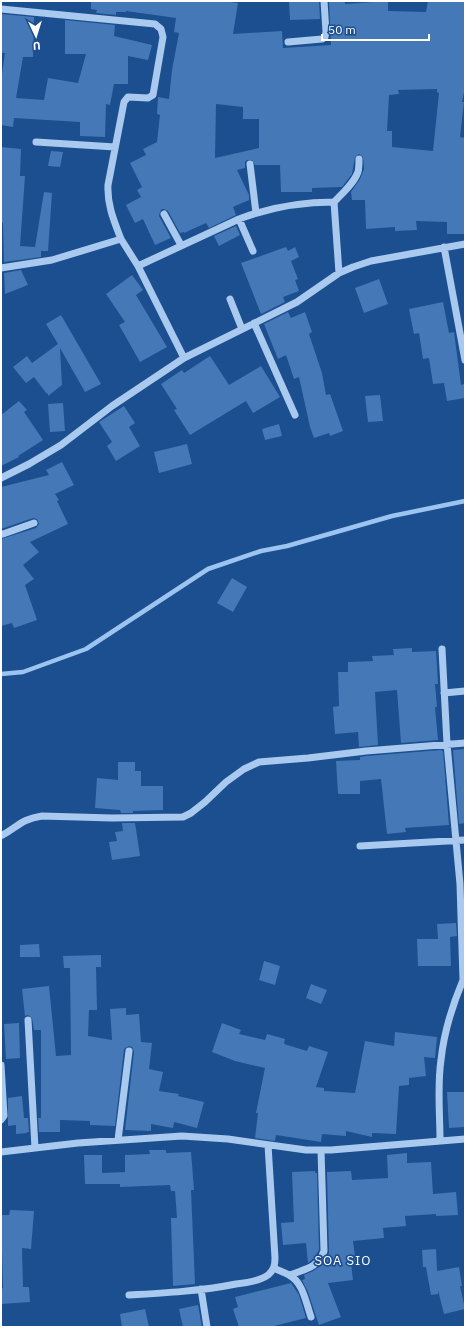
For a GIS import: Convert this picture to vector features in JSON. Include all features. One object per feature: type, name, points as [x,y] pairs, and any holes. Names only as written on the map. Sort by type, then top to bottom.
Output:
[{"type":"street","points":[[288,42],[322,39],[325,37],[324,1]]},
{"type":"street","points":[[1,9],[155,24],[161,29],[163,37],[155,92],[151,97],[132,96],[125,99],[107,195],[109,207],[120,239],[138,266],[184,358]]},
{"type":"street","points":[[36,142],[115,147]]},
{"type":"street","points":[[339,273],[334,202],[352,181],[358,171],[359,159]]},
{"type":"street","points":[[250,164],[256,213]]},
{"type":"street","points":[[138,266],[239,218],[294,204],[309,202],[334,202]]},
{"type":"street","points":[[164,214],[181,245]]},
{"type":"street","points":[[239,218],[253,251]]},
{"type":"street","points":[[1,268],[52,260],[120,239]]},
{"type":"street","points":[[1,478],[29,464],[61,445],[112,406],[184,358],[297,302],[339,273],[353,266],[371,261],[465,244]]},
{"type":"street","points":[[444,247],[465,360]]},
{"type":"street","points":[[230,299],[242,329]]},
{"type":"street","points":[[254,323],[295,414]]},
{"type":"street","points":[[1,534],[34,523]]},
{"type":"street","points":[[440,1140],[440,1062],[442,1047],[451,1012],[464,980],[460,884],[447,744],[442,649]]},
{"type":"street","points":[[444,693],[465,691]]},
{"type":"street","points":[[1,836],[21,822],[42,816],[112,818],[183,817],[205,802],[232,777],[259,762],[366,751],[447,744],[465,744]]},
{"type":"street","points":[[360,846],[465,840]]},
{"type":"street","points":[[28,1020],[35,1148]]},
{"type":"street","points":[[118,1140],[129,1051]]},
{"type":"street","points":[[1,1065],[4,1116],[1,1120]]},
{"type":"street","points":[[1,1152],[118,1140],[182,1136],[228,1139],[293,1149],[321,1150],[465,1139]]},
{"type":"street","points":[[129,1295],[201,1289],[249,1282],[268,1275],[274,1268],[275,1258],[268,1145]]},
{"type":"street","points":[[290,1275],[314,1266],[321,1259],[324,1251],[321,1150]]},
{"type":"street","points":[[274,1268],[290,1275],[300,1285],[310,1317]]},
{"type":"street","points":[[201,1289],[207,1327]]},
{"type":"building","points":[[91,1],[223,1],[238,3],[233,34],[282,31],[283,48],[331,45],[329,1],[345,1],[345,4],[388,1],[388,11],[426,12],[428,1],[465,1],[465,87],[462,102],[464,102],[460,137],[465,138],[465,234],[447,234],[447,222],[416,221],[417,230],[395,231],[395,227],[366,229],[365,200],[352,200],[351,192],[360,179],[364,169],[363,157],[359,154],[355,157],[352,174],[342,187],[312,188],[312,192],[281,192],[280,165],[255,165],[252,160],[247,160],[245,162],[245,168],[237,170],[249,195],[249,200],[233,207],[236,215],[209,228],[206,223],[184,233],[180,233],[168,211],[162,209],[159,216],[171,238],[155,245],[143,219],[135,223],[126,205],[141,197],[137,190],[142,187],[130,163],[146,155],[143,149],[157,142],[160,115],[157,114],[158,97],[169,99],[172,70],[179,33],[174,32],[176,18],[126,11],[116,12],[116,15],[96,13],[97,10],[91,9]],"holes":[[[437,89],[437,92],[439,93],[433,151],[392,147],[392,131],[387,131],[389,95],[399,94],[398,90]],[[216,104],[243,107],[243,119],[259,119],[259,148],[215,158]]]},
{"type":"building","points":[[289,1],[319,1],[320,19],[290,20]]},
{"type":"building","points":[[1,14],[34,17],[33,57],[23,57],[16,98],[44,100],[48,78],[78,83],[86,54],[65,54],[65,20],[115,25],[114,36],[152,45],[148,60],[128,56],[128,84],[114,84],[110,105],[106,104],[105,137],[80,136],[80,122],[14,118],[13,127],[1,125],[1,81],[5,53],[1,53]]},
{"type":"building","points":[[1,147],[21,149],[20,176],[25,176],[20,246],[35,247],[44,192],[52,193],[48,251],[41,251],[41,257],[4,262],[3,223],[1,222]]},
{"type":"building","points":[[51,151],[63,152],[60,167],[48,166]]},
{"type":"building","points":[[236,226],[240,235],[219,246],[214,236]]},
{"type":"building","points":[[286,247],[288,251],[295,247],[299,257],[291,261],[298,279],[295,280],[299,291],[283,297],[285,302],[261,314],[241,263]]},
{"type":"building","points":[[21,270],[28,285],[5,294],[4,273]]},
{"type":"building","points":[[132,275],[143,290],[136,295],[167,347],[140,362],[119,325],[125,322],[106,294]]},
{"type":"building","points":[[379,279],[388,304],[364,313],[355,288]]},
{"type":"building","points":[[443,302],[449,333],[454,332],[461,385],[464,384],[465,392],[465,398],[447,401],[444,383],[433,384],[429,358],[423,359],[419,333],[414,334],[409,309]]},
{"type":"building","points":[[288,312],[291,318],[305,312],[312,332],[309,334],[322,373],[326,395],[330,394],[343,431],[330,436],[329,433],[314,438],[310,427],[299,377],[294,379],[286,355],[278,359],[264,324]]},
{"type":"building","points":[[61,315],[101,384],[85,392],[60,348],[62,385],[48,396],[48,393],[47,394],[34,377],[26,383],[13,367],[27,356],[32,363],[58,344],[46,324]]},
{"type":"building","points":[[210,356],[229,385],[261,366],[280,397],[253,413],[246,401],[190,435],[174,410],[177,409],[161,384],[182,370],[184,373]]},
{"type":"building","points":[[380,395],[383,421],[368,422],[365,396]]},
{"type":"building","points":[[19,401],[27,410],[24,412],[43,440],[18,456],[19,457],[1,466],[1,415]]},
{"type":"building","points":[[63,403],[65,431],[50,432],[48,404]]},
{"type":"building","points":[[124,406],[135,423],[129,427],[140,446],[116,461],[107,446],[112,442],[99,422]]},
{"type":"building","points":[[279,424],[282,436],[265,440],[262,429]]},
{"type":"building","points":[[187,444],[192,464],[159,473],[154,452]]},
{"type":"building","points":[[62,462],[74,485],[55,494],[59,500],[57,501],[68,524],[30,542],[39,552],[23,565],[34,579],[25,585],[37,620],[14,628],[12,623],[1,626],[1,539],[36,528],[39,524],[37,519],[33,518],[1,529],[1,487],[49,475],[46,470]]},
{"type":"building","points":[[232,578],[247,587],[233,612],[217,603]]},
{"type":"building","points":[[412,648],[412,652],[436,651],[438,684],[435,684],[437,707],[435,707],[438,740],[401,743],[397,690],[375,692],[378,745],[359,747],[358,732],[335,734],[333,707],[339,706],[338,672],[348,672],[348,662],[373,661],[372,656],[394,655],[393,649]]},
{"type":"building","points":[[465,749],[465,823],[459,824],[453,750]]},
{"type":"building","points":[[443,751],[449,825],[405,828],[406,832],[387,834],[381,779],[360,781],[360,794],[338,794],[336,761],[360,760],[360,757],[366,756]]},
{"type":"building","points":[[118,762],[135,762],[135,771],[141,771],[141,786],[163,786],[163,810],[121,813],[120,810],[95,808],[97,778],[118,780]]},
{"type":"building","points":[[122,823],[135,823],[140,856],[112,860],[109,842],[117,841],[115,832],[123,831]]},
{"type":"building","points":[[456,923],[457,936],[450,937],[451,966],[418,966],[417,939],[438,939],[437,924]]},
{"type":"building","points":[[39,944],[40,957],[20,957],[20,945]]},
{"type":"building","points":[[101,955],[101,967],[96,967],[97,1010],[89,1010],[88,1036],[112,1040],[110,1009],[126,1008],[126,1015],[139,1014],[141,1042],[152,1043],[149,1069],[163,1072],[159,1091],[179,1094],[178,1096],[204,1102],[197,1128],[174,1122],[173,1128],[151,1124],[151,1131],[125,1130],[134,1052],[132,1047],[129,1046],[124,1050],[115,1126],[90,1125],[90,1121],[60,1120],[60,1132],[39,1132],[38,1118],[41,1118],[41,1030],[34,1030],[32,1018],[28,1015],[25,1016],[22,989],[49,986],[56,1056],[71,1055],[70,968],[64,968],[63,956]]},
{"type":"building","points":[[264,961],[280,966],[275,985],[259,980]]},
{"type":"building","points":[[311,984],[327,990],[321,1004],[306,998]]},
{"type":"building","points":[[19,1023],[20,1058],[6,1059],[4,1024]]},
{"type":"building","points":[[222,1023],[241,1030],[239,1034],[265,1040],[267,1034],[285,1039],[284,1044],[307,1051],[309,1046],[328,1052],[316,1087],[324,1088],[324,1091],[355,1093],[365,1041],[394,1046],[395,1032],[437,1037],[435,1058],[424,1057],[426,1076],[409,1078],[409,1085],[399,1086],[396,1134],[372,1133],[372,1137],[346,1131],[346,1136],[322,1134],[321,1142],[276,1135],[275,1141],[255,1138],[258,1113],[256,1113],[265,1068],[235,1061],[212,1052]]},
{"type":"building","points":[[447,1092],[465,1092],[465,1127],[449,1128]]},
{"type":"building","points":[[22,1096],[24,1118],[28,1118],[29,1132],[16,1134],[16,1125],[8,1126],[8,1098]]},
{"type":"building","points":[[149,1150],[166,1150],[166,1153],[191,1152],[194,1190],[191,1190],[195,1284],[173,1286],[171,1218],[177,1218],[175,1191],[171,1191],[170,1185],[120,1187],[120,1184],[85,1184],[84,1155],[102,1155],[102,1173],[125,1172],[125,1155],[150,1154]]},
{"type":"building","points":[[407,1153],[407,1163],[431,1162],[433,1194],[456,1192],[458,1215],[436,1216],[436,1214],[405,1216],[406,1226],[383,1228],[384,1238],[353,1241],[356,1263],[351,1263],[353,1280],[328,1283],[341,1317],[319,1325],[308,1292],[302,1280],[305,1279],[304,1275],[322,1265],[329,1253],[327,1172],[351,1171],[352,1180],[388,1178],[387,1155]]},
{"type":"building","points":[[315,1171],[315,1173],[317,1173],[319,1250],[314,1258],[308,1263],[306,1243],[283,1245],[281,1223],[294,1222],[292,1172]]},
{"type":"building","points":[[10,1210],[34,1211],[31,1249],[22,1248],[23,1287],[29,1287],[30,1302],[1,1304],[1,1289],[3,1288],[1,1215],[9,1215]]},
{"type":"building","points":[[436,1249],[437,1271],[459,1267],[462,1286],[460,1286],[465,1309],[444,1314],[438,1290],[438,1294],[431,1295],[426,1267],[423,1267],[422,1250]]},
{"type":"building","points":[[291,1283],[299,1295],[306,1318],[270,1327],[239,1327],[233,1309],[238,1307],[235,1297]]},
{"type":"building","points":[[198,1305],[202,1327],[183,1327],[179,1309]]},
{"type":"building","points":[[145,1309],[149,1327],[122,1327],[120,1314]]},
{"type":"waterway","points":[[1,674],[23,672],[86,649],[208,569],[261,551],[287,546],[392,516],[465,501]]},
{"type":"district","name":"SOA SIO","points":[[343,1260]]}]
